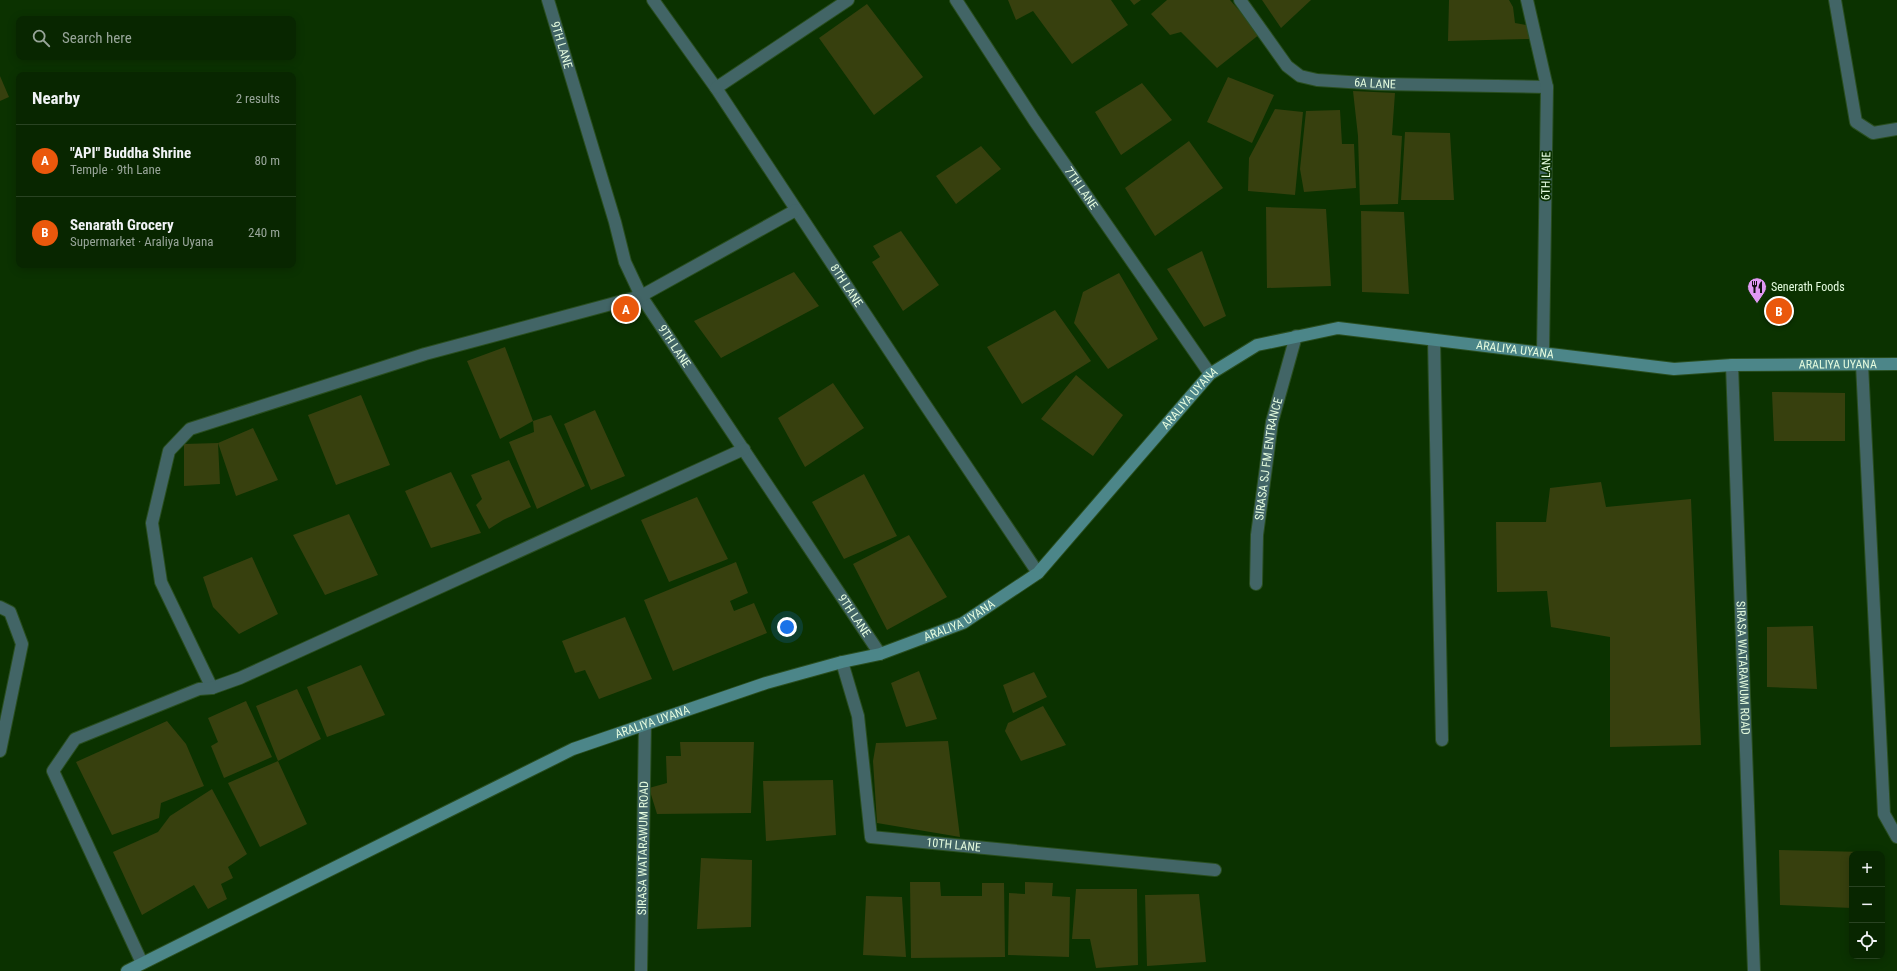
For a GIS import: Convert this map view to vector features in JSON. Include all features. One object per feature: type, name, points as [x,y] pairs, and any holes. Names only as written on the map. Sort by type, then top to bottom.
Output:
[{"type":"street","name":"9TH LANE","points":[[548,0],[615,222],[625,262],[641,296],[880,654]]},
{"type":"street","name":"8TH LANE","points":[[653,0],[716,88],[1038,573]]},
{"type":"street","points":[[716,88],[848,0]]},
{"type":"street","name":"7TH LANE","points":[[956,0],[1034,120],[1210,374]]},
{"type":"street","name":"6A LANE","points":[[1240,0],[1287,66],[1300,76],[1317,80],[1380,84],[1547,87]]},
{"type":"street","name":"6TH LANE","points":[[1528,0],[1547,87],[1543,353]]},
{"type":"street","points":[[1834,0],[1856,122],[1873,133],[1897,128]]},
{"type":"street","points":[[212,688],[161,582],[152,523],[169,451],[190,429],[425,354],[641,296],[796,210]]},
{"type":"street","name":"ARALIYA UYANA","points":[[127,971],[573,749],[766,683],[842,662],[880,654],[963,623],[1038,573],[1210,374],[1257,345],[1338,328],[1674,369],[1732,365],[1897,364]]},
{"type":"street","name":"SIRASA SJ FM ENTRANCE","points":[[1256,584],[1258,534],[1272,422],[1296,336]]},
{"type":"street","points":[[1434,340],[1442,740]]},
{"type":"street","points":[[1862,364],[1884,814],[1897,837]]},
{"type":"street","name":"SIRASA WATARAWUM ROAD","points":[[1732,365],[1754,971]]},
{"type":"street","points":[[142,963],[53,771],[75,739],[199,689],[212,688],[240,678],[744,449]]},
{"type":"street","points":[[0,607],[10,612],[22,644],[0,751]]},
{"type":"street","name":"10TH LANE","points":[[842,662],[858,716],[870,837],[1215,870]]},
{"type":"street","name":"SIRASA WATARAWUM ROAD","points":[[641,971],[645,724]]},
{"type":"building","points":[[1008,0],[1111,0],[1128,25],[1072,64],[1033,11],[1016,20]]},
{"type":"building","points":[[1130,0],[1141,0],[1134,5]]},
{"type":"building","points":[[1167,0],[1230,0],[1260,34],[1217,68],[1181,32],[1170,35],[1151,14]]},
{"type":"building","points":[[1262,0],[1311,0],[1281,28]]},
{"type":"building","points":[[1449,0],[1509,0],[1513,7],[1515,23],[1531,26],[1529,39],[1448,41]]},
{"type":"building","points":[[867,4],[923,77],[874,115],[819,38]]},
{"type":"building","points":[[0,76],[9,97],[0,101]]},
{"type":"building","points":[[1228,77],[1274,95],[1252,143],[1207,122]]},
{"type":"building","points":[[1142,83],[1172,120],[1121,155],[1095,112]]},
{"type":"building","points":[[1353,91],[1395,93],[1392,135],[1402,136],[1398,204],[1360,205],[1358,136]]},
{"type":"building","points":[[1275,109],[1303,112],[1295,195],[1248,191],[1249,158]]},
{"type":"building","points":[[1340,110],[1342,144],[1354,144],[1356,188],[1304,192],[1300,169],[1306,111]]},
{"type":"building","points":[[1405,132],[1450,133],[1454,200],[1401,200]]},
{"type":"building","points":[[1189,141],[1223,188],[1155,236],[1125,188]]},
{"type":"building","points":[[981,146],[1001,169],[956,204],[936,176]]},
{"type":"building","points":[[1266,207],[1326,209],[1331,286],[1267,288]]},
{"type":"building","points":[[1361,211],[1404,212],[1409,294],[1362,292]]},
{"type":"building","points":[[901,231],[939,285],[903,311],[872,262],[880,257],[873,246]]},
{"type":"building","points":[[1202,251],[1226,316],[1204,327],[1167,269]]},
{"type":"building","points":[[794,272],[819,306],[721,358],[694,321]]},
{"type":"building","points":[[1119,273],[1158,339],[1108,369],[1074,323],[1083,292]]},
{"type":"building","points":[[1055,310],[1091,361],[1022,404],[987,347]]},
{"type":"building","points":[[505,347],[533,421],[500,439],[467,361]]},
{"type":"building","points":[[1076,375],[1123,415],[1093,456],[1041,419]]},
{"type":"building","points":[[833,383],[864,428],[805,467],[778,418]]},
{"type":"building","points":[[1772,392],[1845,393],[1845,441],[1774,441]]},
{"type":"building","points":[[361,395],[390,465],[336,485],[308,415]]},
{"type":"building","points":[[595,410],[625,476],[591,490],[564,424]]},
{"type":"building","points":[[551,415],[585,486],[537,509],[509,442],[534,432],[533,421]]},
{"type":"building","points":[[253,428],[278,480],[236,496],[218,443]]},
{"type":"building","points":[[218,443],[220,484],[184,486],[184,444]]},
{"type":"building","points":[[509,460],[531,507],[503,520],[489,529],[476,505],[482,499],[471,475]]},
{"type":"building","points":[[451,472],[481,533],[431,548],[405,491]]},
{"type":"building","points":[[864,474],[897,536],[844,559],[812,502]]},
{"type":"building","points":[[1601,482],[1606,507],[1691,499],[1701,745],[1610,747],[1610,637],[1551,627],[1547,591],[1497,592],[1496,522],[1546,522],[1550,488]]},
{"type":"building","points":[[697,497],[728,559],[669,582],[641,520]]},
{"type":"building","points":[[349,514],[378,575],[325,595],[293,535]]},
{"type":"building","points":[[909,535],[947,597],[887,630],[853,564]]},
{"type":"building","points":[[252,557],[278,614],[239,634],[213,607],[203,577]]},
{"type":"building","points":[[736,562],[748,593],[730,601],[734,611],[754,603],[767,633],[673,671],[644,600]]},
{"type":"building","points":[[625,617],[652,679],[599,699],[585,670],[575,673],[562,641]]},
{"type":"building","points":[[1813,626],[1817,689],[1767,687],[1767,627]]},
{"type":"building","points":[[361,665],[385,715],[327,737],[307,687]]},
{"type":"building","points":[[919,671],[937,719],[906,727],[891,683]]},
{"type":"building","points":[[1034,672],[1047,697],[1013,713],[1003,685]]},
{"type":"building","points":[[297,689],[321,739],[278,761],[256,706]]},
{"type":"building","points":[[246,701],[272,757],[224,778],[211,746],[218,742],[208,718]]},
{"type":"building","points":[[1043,706],[1066,745],[1021,761],[1005,731],[1008,723]]},
{"type":"building","points":[[167,721],[186,744],[204,786],[161,803],[159,818],[112,835],[76,762]]},
{"type":"building","points":[[948,741],[960,837],[877,823],[873,761],[876,743]]},
{"type":"building","points":[[680,742],[754,742],[751,813],[657,814],[649,788],[667,783],[666,756],[681,756]]},
{"type":"building","points":[[278,761],[307,824],[260,847],[228,783]]},
{"type":"building","points":[[833,780],[836,835],[766,841],[763,781]]},
{"type":"building","points":[[212,789],[247,854],[228,867],[233,878],[221,884],[227,899],[208,909],[194,885],[142,915],[113,852],[158,832],[170,816]]},
{"type":"building","points":[[1779,850],[1849,852],[1849,908],[1780,905]]},
{"type":"building","points":[[701,858],[752,860],[751,927],[697,929]]},
{"type":"building","points":[[910,882],[940,882],[941,896],[982,896],[982,883],[1004,883],[1005,957],[911,958]]},
{"type":"building","points":[[1025,882],[1053,883],[1052,896],[1070,897],[1069,957],[1008,955],[1009,893],[1025,894]]},
{"type":"building","points":[[1076,889],[1137,889],[1138,965],[1096,968],[1090,939],[1072,939]]},
{"type":"building","points":[[1199,894],[1206,962],[1147,966],[1145,895]]},
{"type":"building","points":[[866,896],[902,897],[906,957],[863,955]]},
{"type":"place","name":"Senerath Foods","points":[[1757,304]]},
{"type":"place","name":"\"API\" Buddha Shrine","points":[[626,309]]},
{"type":"place","name":"Senarath Grocery","points":[[1779,311]]}]
